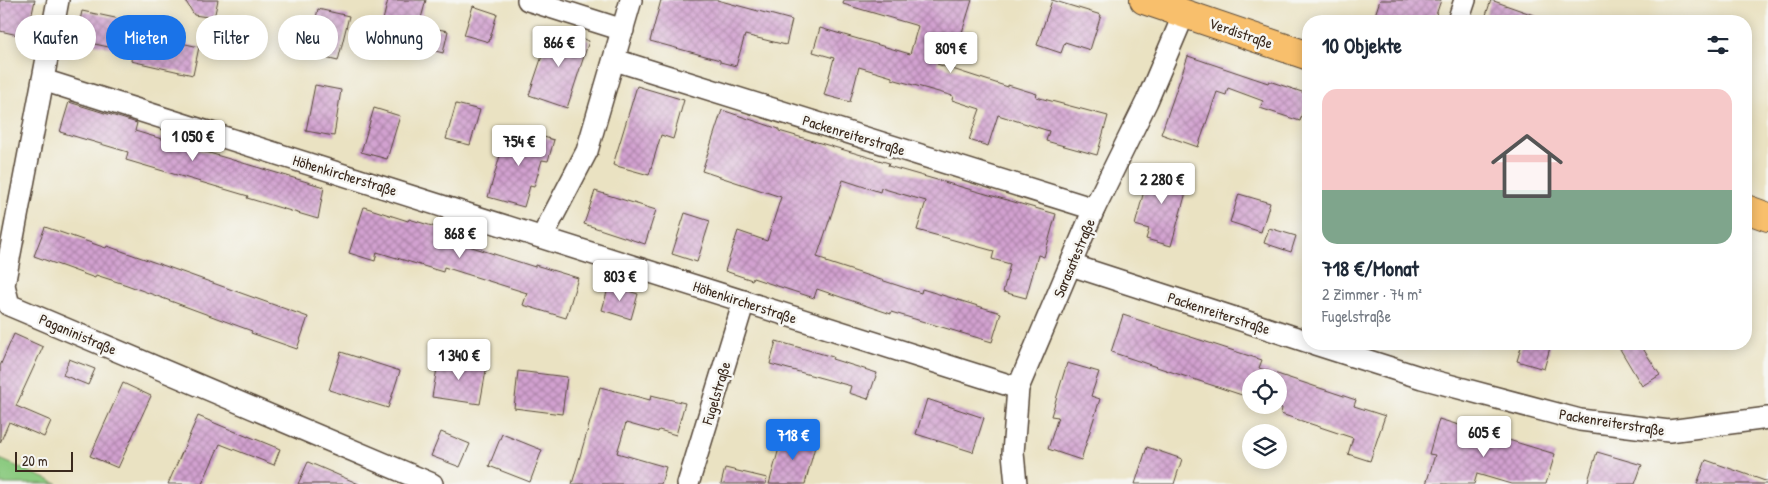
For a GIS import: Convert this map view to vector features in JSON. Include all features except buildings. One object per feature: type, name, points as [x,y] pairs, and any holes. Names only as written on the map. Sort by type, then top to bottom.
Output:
[{"type":"main road","name":"Verdistraße","points":[[1144,0],[1302,54]]},
{"type":"main road","points":[[1752,211],[1768,217]]},
{"type":"street","name":"Paganinistraße","points":[[58,0],[4,285],[9,305],[432,484]]},
{"type":"street","points":[[528,0],[623,30]]},
{"type":"street","points":[[542,237],[587,151],[631,0]]},
{"type":"street","points":[[1460,15],[1465,0]]},
{"type":"street","name":"Sarasatestraße","points":[[1016,484],[1013,453],[1018,388],[1094,209],[1147,101],[1184,14]]},
{"type":"street","name":"Packenreiterstraße","points":[[614,60],[1094,209]]},
{"type":"street","name":"Höhenkircherstraße","points":[[43,80],[1018,388]]},
{"type":"street","name":"Packenreiterstraße","points":[[1071,265],[1302,340]]},
{"type":"street","name":"Fugelstraße","points":[[688,484],[744,301]]},
{"type":"street","name":"Packenreiterstraße","points":[[1334,350],[1422,378],[1580,420],[1668,431],[1768,418]]},
{"type":"green space","points":[[0,459],[58,484],[0,484]]}]
